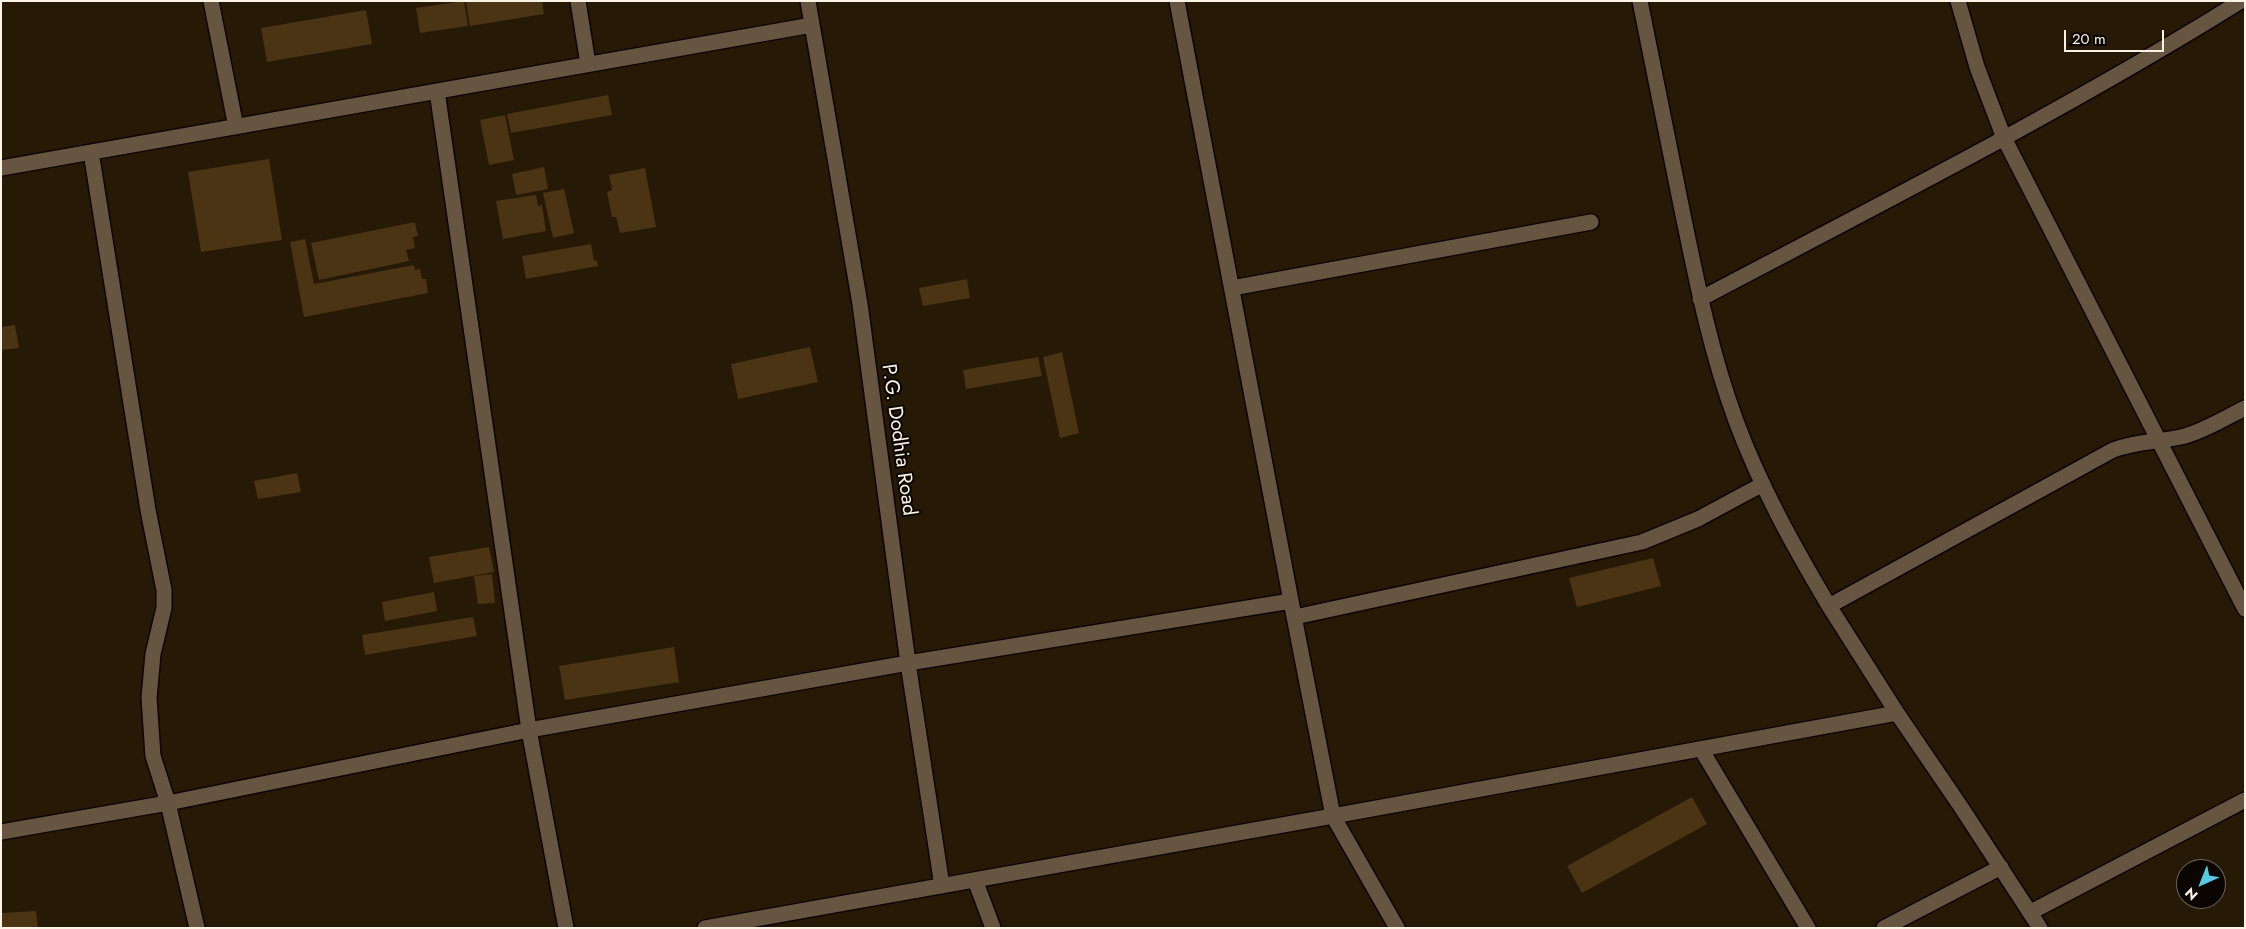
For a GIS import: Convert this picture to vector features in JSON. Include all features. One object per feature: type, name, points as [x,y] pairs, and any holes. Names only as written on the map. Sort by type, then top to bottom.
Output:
[{"type":"street","points":[[211,1],[236,127]]},
{"type":"street","points":[[578,1],[588,64]]},
{"type":"street","name":"P.G. Dodhia Road","points":[[808,1],[860,304],[908,663],[942,886]]},
{"type":"street","points":[[1177,1],[1333,816],[1397,928]]},
{"type":"street","points":[[1640,1],[1700,299],[1713,350],[1736,422],[1763,484],[1801,558],[1829,606],[1897,713],[2040,928]]},
{"type":"street","points":[[1958,1],[1977,67],[2004,138],[2245,609]]},
{"type":"street","points":[[1700,299],[2004,138],[2177,41],[2241,1]]},
{"type":"street","points":[[1,168],[812,25]]},
{"type":"street","points":[[437,91],[529,730],[566,928]]},
{"type":"street","points":[[91,152],[148,510],[164,590],[164,608],[153,654],[149,698],[153,756],[168,803],[197,928]]},
{"type":"street","points":[[1232,288],[1591,222]]},
{"type":"street","points":[[1829,606],[2113,450],[2132,443],[2184,436],[2203,430],[2245,408]]},
{"type":"street","points":[[1294,617],[1642,542],[1698,519],[1763,484]]},
{"type":"street","points":[[1,832],[168,803],[529,730],[908,663],[1292,602]]},
{"type":"street","points":[[705,928],[1897,713]]},
{"type":"street","points":[[1701,749],[1808,928]]},
{"type":"street","points":[[2031,912],[2245,800]]},
{"type":"street","points":[[1884,928],[2001,867]]},
{"type":"street","points":[[975,880],[993,928]]},
{"type":"building","points":[[464,1],[468,26],[420,33],[416,8]]},
{"type":"building","points":[[542,1],[544,14],[470,26],[466,2]]},
{"type":"building","points":[[366,10],[372,44],[267,62],[261,28]]},
{"type":"building","points":[[608,95],[612,115],[511,133],[507,114]]},
{"type":"building","points":[[505,115],[514,160],[489,165],[480,120]]},
{"type":"building","points":[[269,159],[282,240],[201,252],[188,172]]},
{"type":"building","points":[[544,167],[548,189],[516,195],[512,174]]},
{"type":"building","points":[[645,168],[656,227],[620,233],[616,217],[612,217],[607,192],[612,190],[609,175]]},
{"type":"building","points":[[564,189],[574,233],[553,238],[543,193]]},
{"type":"building","points":[[536,195],[538,206],[542,205],[546,231],[503,239],[496,201]]},
{"type":"building","points":[[415,222],[418,236],[413,237],[415,248],[406,250],[409,261],[319,280],[311,243]]},
{"type":"building","points":[[305,239],[314,284],[414,265],[415,270],[420,269],[422,279],[426,279],[428,293],[304,317],[290,242]]},
{"type":"building","points":[[591,244],[594,261],[597,260],[598,266],[526,279],[522,256]]},
{"type":"building","points":[[967,279],[970,298],[923,306],[919,288]]},
{"type":"building","points":[[15,325],[19,348],[1,350],[1,327]]},
{"type":"building","points":[[810,347],[818,382],[738,399],[731,364]]},
{"type":"building","points":[[1062,352],[1079,433],[1060,438],[1043,357]]},
{"type":"building","points":[[1038,357],[1042,376],[966,389],[963,370]]},
{"type":"building","points":[[297,473],[301,492],[258,499],[254,481]]},
{"type":"building","points":[[489,547],[494,572],[434,583],[429,557]]},
{"type":"building","points":[[1653,558],[1661,586],[1577,607],[1569,578]]},
{"type":"building","points":[[492,574],[495,603],[478,604],[474,576]]},
{"type":"building","points":[[434,592],[437,611],[385,621],[382,602]]},
{"type":"building","points":[[473,617],[477,636],[365,655],[362,635]]},
{"type":"building","points":[[674,647],[679,682],[565,700],[559,666]]},
{"type":"building","points":[[1692,797],[1707,824],[1582,893],[1567,866]]},
{"type":"building","points":[[36,911],[38,928],[1,928],[1,913]]}]
